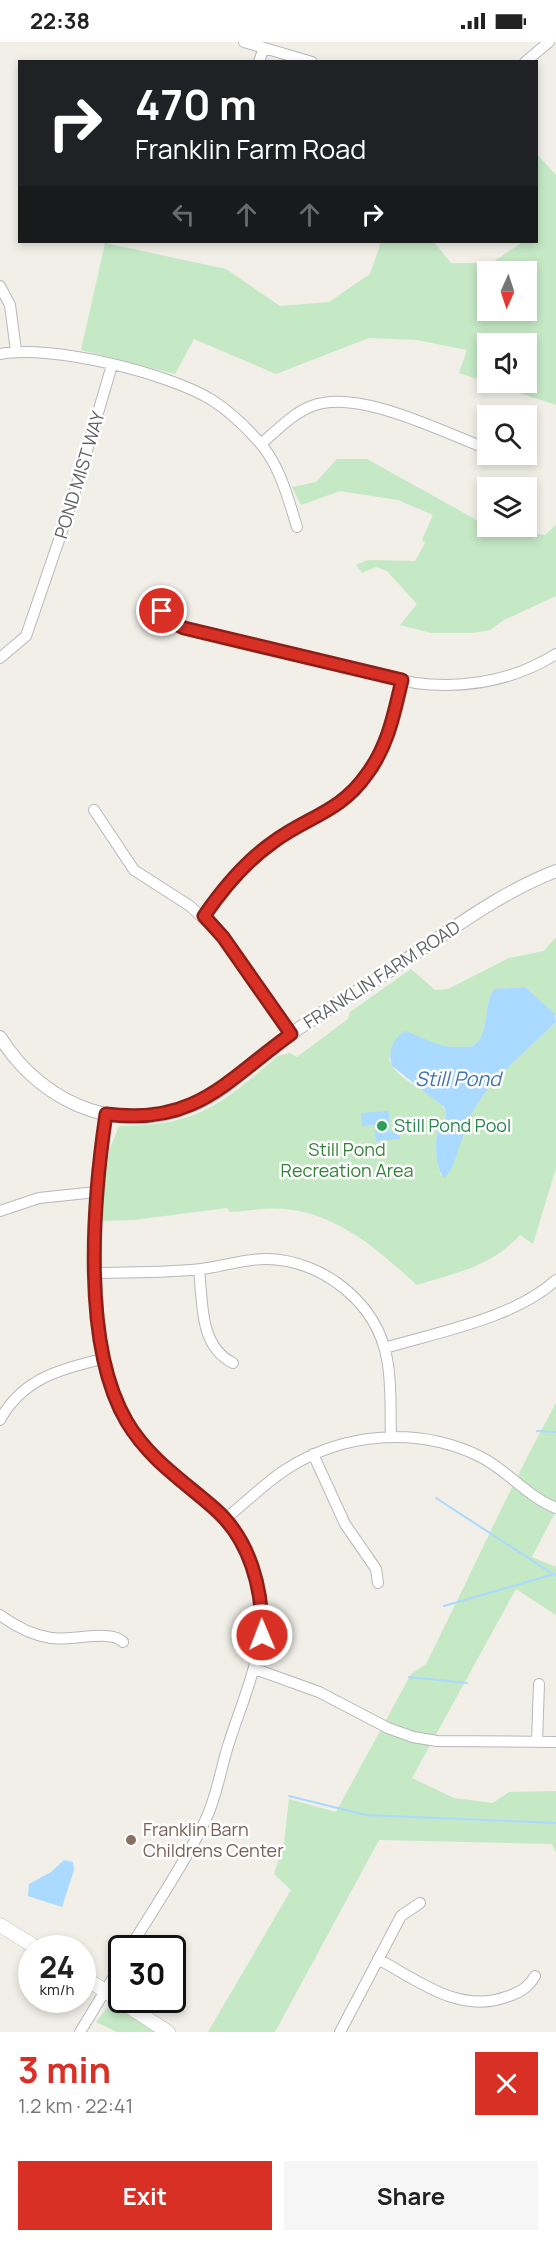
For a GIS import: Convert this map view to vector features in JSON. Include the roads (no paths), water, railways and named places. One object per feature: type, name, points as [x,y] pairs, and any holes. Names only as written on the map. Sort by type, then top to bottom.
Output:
[{"type":"main road","points":[[0,1925],[18,1936]]},
{"type":"main road","points":[[96,1984],[168,2032]]},
{"type":"street","points":[[244,42],[263,50],[304,60]]},
{"type":"street","points":[[527,60],[549,42]]},
{"type":"street","points":[[260,60],[263,50]]},
{"type":"street","points":[[0,286],[10,305],[16,351]]},
{"type":"street","points":[[0,354],[16,351],[59,353],[174,382],[213,401],[261,444],[284,486],[297,526]]},
{"type":"street","name":"POND MIST WAY","points":[[0,658],[26,636],[46,584],[112,365]]},
{"type":"street","points":[[261,444],[311,406],[339,400],[368,405],[477,445]]},
{"type":"street","points":[[162,611],[171,622],[184,628],[402,680],[435,685],[474,684],[512,675],[556,654]]},
{"type":"street","points":[[204,916],[260,851],[284,835],[328,812],[357,787],[385,744],[402,680]]},
{"type":"street","points":[[94,810],[134,870],[204,916],[223,937],[291,1034]]},
{"type":"street","name":"FRANKLIN FARM ROAD","points":[[0,1037],[17,1063],[43,1087],[80,1107],[106,1114],[156,1115],[189,1107],[218,1092],[291,1034],[502,897],[556,871]]},
{"type":"street","points":[[106,1114],[96,1192],[96,1273],[102,1359],[117,1403],[137,1437],[162,1466],[225,1519],[252,1564],[261,1599],[262,1635],[255,1669],[229,1743],[211,1807],[137,1935]]},
{"type":"street","points":[[0,1211],[39,1198],[96,1192]]},
{"type":"street","points":[[96,1273],[199,1270],[266,1258],[311,1268],[337,1282],[358,1302],[379,1333],[385,1348],[390,1374],[391,1437]]},
{"type":"street","points":[[199,1270],[208,1337],[218,1353],[233,1363]]},
{"type":"street","points":[[385,1348],[511,1309],[534,1298],[556,1280]]},
{"type":"street","points":[[0,1420],[17,1396],[39,1379],[59,1369],[102,1359]]},
{"type":"street","points":[[225,1519],[283,1471],[313,1454],[354,1441],[391,1437],[427,1440],[464,1450],[498,1467],[556,1508]]},
{"type":"street","points":[[313,1454],[345,1524],[376,1569],[378,1583]]},
{"type":"street","points":[[0,1615],[41,1636],[74,1639],[109,1634],[123,1642]]},
{"type":"street","points":[[255,1669],[319,1692],[388,1728],[413,1737],[437,1741],[556,1742]]},
{"type":"street","points":[[537,1742],[539,1684]]},
{"type":"street","points":[[340,2032],[401,1916],[420,1903]]},
{"type":"street","points":[[378,1959],[451,1998],[473,2003],[494,2001],[519,1993],[536,1976]]},
{"type":"street","points":[[81,2032],[108,1987]]},
{"type":"water","name":"Still Pond","points":[[525,987],[555,1014],[556,1022],[495,1080],[482,1097],[470,1116],[452,1168],[445,1178],[439,1169],[436,1147],[437,1133],[446,1116],[444,1107],[392,1066],[390,1056],[392,1046],[406,1031],[445,1046],[473,1046],[482,1034],[490,996],[494,989]]},
{"type":"water","name":"Still Pond Pool","points":[[389,1111],[390,1132],[399,1132],[400,1139],[376,1141],[375,1125],[362,1126],[361,1113]]},
{"type":"water","points":[[64,1860],[73,1862],[74,1870],[62,1907],[28,1896],[29,1884],[51,1872]]},
{"type":"waterway","points":[[537,1431],[556,1432]]},
{"type":"waterway","points":[[436,1498],[556,1576]]},
{"type":"waterway","points":[[444,1606],[551,1575]]},
{"type":"waterway","points":[[409,1677],[467,1683]]},
{"type":"waterway","points":[[289,1796],[366,1815],[556,1823]]},
{"type":"place","name":"Still Pond Pool","points":[[382,1126]]},
{"type":"place","name":"Franklin Barn Childrens Center","points":[[131,1840]]},
{"type":"park label","name":"Still Pond Recreation Area","points":[[347,1160]]}]
